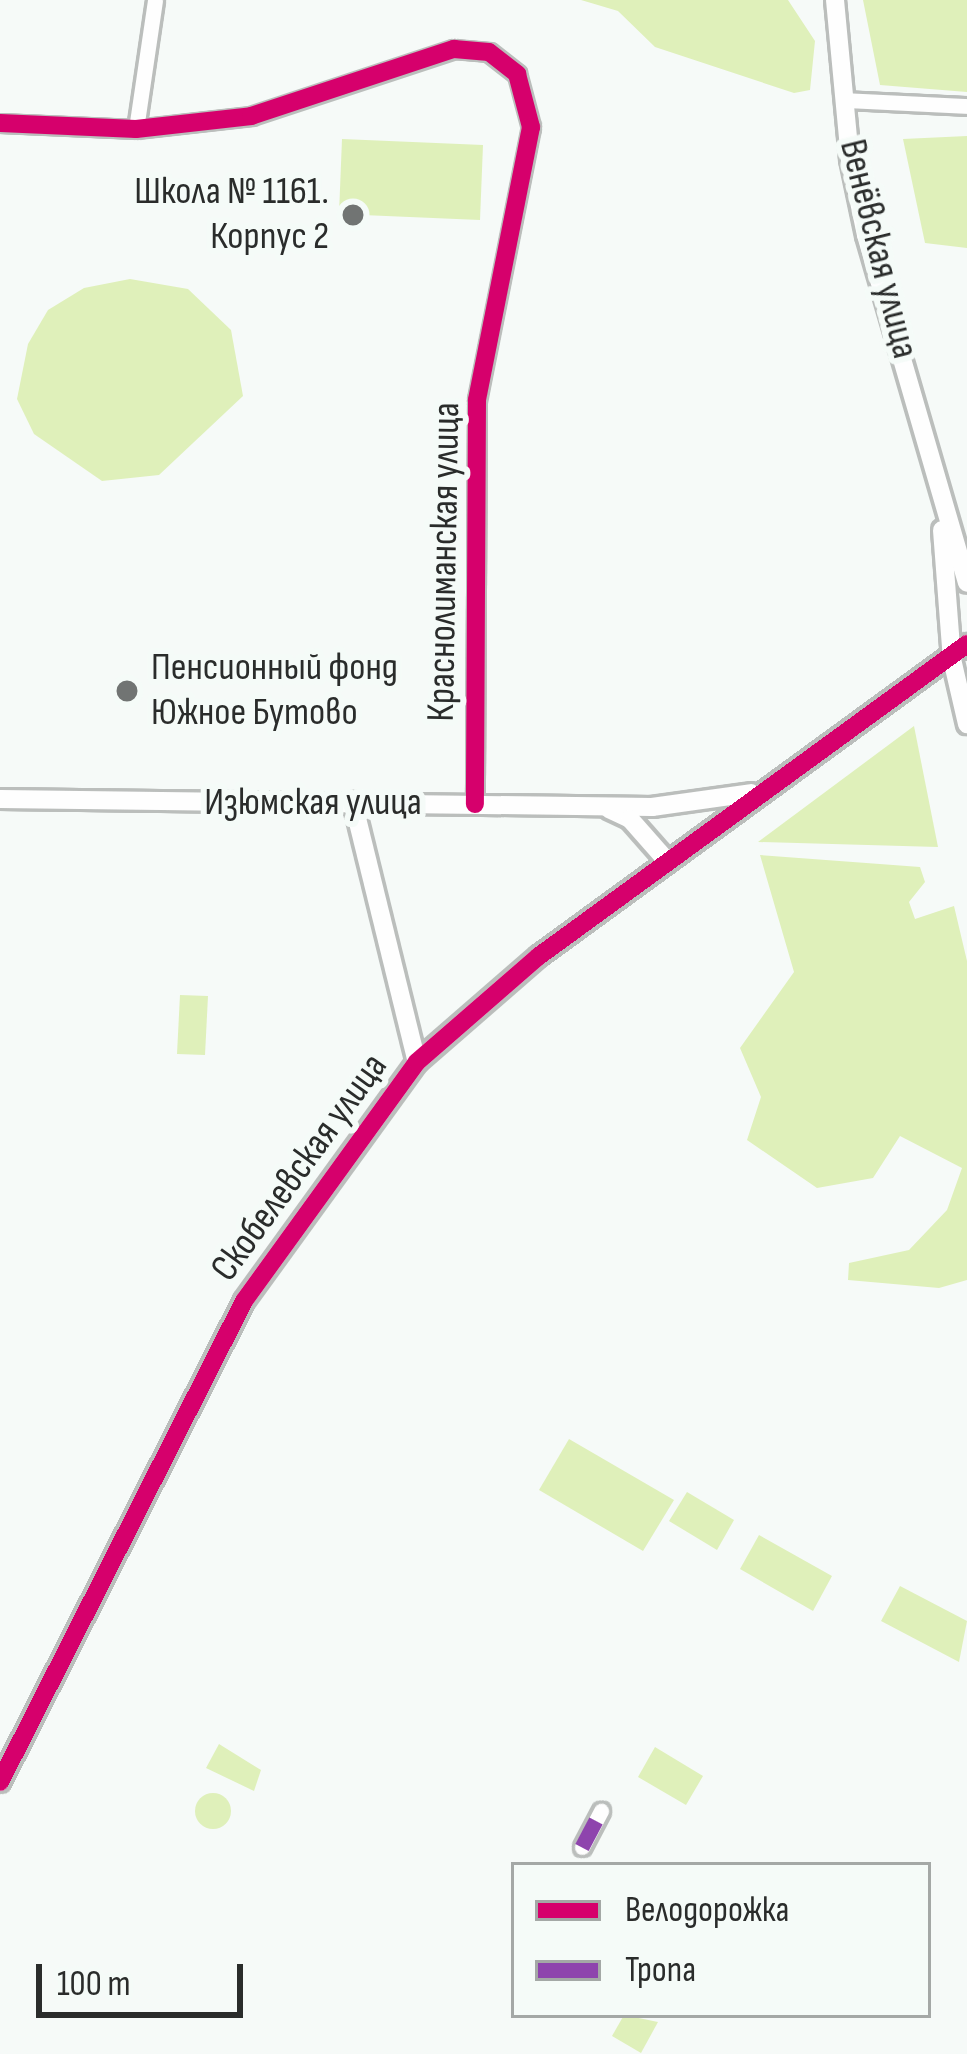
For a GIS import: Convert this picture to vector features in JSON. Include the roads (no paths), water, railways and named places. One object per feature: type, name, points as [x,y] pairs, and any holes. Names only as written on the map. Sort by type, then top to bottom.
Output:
[{"type":"street","points":[[136,129],[155,0]]},
{"type":"street","name":"Венёвская улица","points":[[836,0],[844,100],[866,235],[967,583]]},
{"type":"street","name":"Краснолиманская улица","points":[[0,123],[136,129],[251,116],[454,49],[489,52],[517,74],[531,127],[476,400],[475,804]]},
{"type":"street","points":[[844,100],[967,106]]},
{"type":"street","name":"Венёвская улица","points":[[940,495],[964,714]]},
{"type":"street","name":"Скобелевская улица","points":[[0,1782],[244,1301],[417,1062],[667,861],[960,656],[967,644]]},
{"type":"street","points":[[910,687],[940,683],[964,714]]},
{"type":"street","name":"Изюмская улица","points":[[0,799],[603,806],[719,802],[767,789]]},
{"type":"street","points":[[353,802],[417,1062]]},
{"type":"street","points":[[603,806],[630,819],[667,861]]},
{"type":"street","points":[[582,1847],[601,1811]]},
{"type":"place","name":"Школа № 1161. Корпус 2","points":[[353,215]]},
{"type":"place","name":"Пенсионный фонд Южное Бутово","points":[[127,691]]}]
